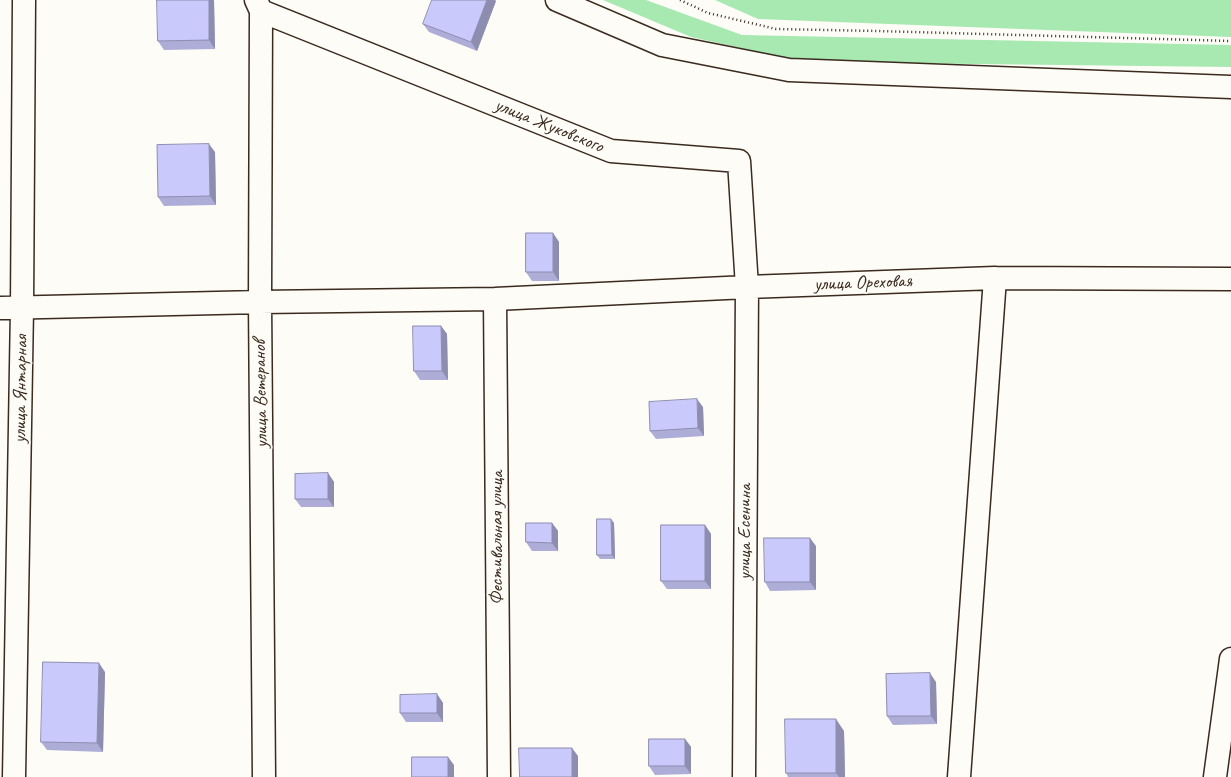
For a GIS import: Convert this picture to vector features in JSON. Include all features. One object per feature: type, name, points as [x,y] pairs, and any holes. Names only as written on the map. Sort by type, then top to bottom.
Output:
[{"type":"street","name":"улица Янтарная","points":[[14,777],[22,308],[24,0]]},
{"type":"street","points":[[557,0],[662,44],[789,70],[1231,87]]},
{"type":"street","name":"улица Жуковского","points":[[259,5],[611,151],[739,161],[747,287]]},
{"type":"street","name":"улица Ветеранов","points":[[259,5],[264,777]]},
{"type":"street","name":"улица Ореховая","points":[[0,308],[260,302],[495,299],[747,287],[995,278],[1231,279]]},
{"type":"street","points":[[959,777],[995,278]]},
{"type":"street","name":"улица Есенина","points":[[744,777],[747,287]]},
{"type":"street","name":"Фестивальная улица","points":[[495,299],[499,777]]},
{"type":"street","points":[[1215,777],[1231,659]]},
{"type":"path","points":[[680,0],[708,13],[776,29],[1231,41]]},
{"type":"green space","points":[[603,0],[646,0],[742,35],[1231,45],[1231,67],[803,62],[691,37]]},
{"type":"green space","points":[[715,0],[1231,0],[1231,37],[758,19]]},
{"type":"building","points":[[157,0],[209,0],[209,40],[158,41]]},
{"type":"building","points":[[432,0],[487,0],[471,42],[423,24]]},
{"type":"building","points":[[209,144],[210,196],[158,197],[157,145]]},
{"type":"building","points":[[526,233],[553,233],[553,272],[526,272]]},
{"type":"building","points":[[413,326],[441,326],[442,371],[414,371]]},
{"type":"building","points":[[697,399],[698,428],[650,431],[649,402]]},
{"type":"building","points":[[328,473],[328,499],[295,499],[295,474]]},
{"type":"building","points":[[597,519],[611,519],[612,555],[597,555]]},
{"type":"building","points":[[526,523],[552,523],[552,543],[526,542]]},
{"type":"building","points":[[661,525],[705,525],[705,581],[661,581]]},
{"type":"building","points":[[764,538],[810,538],[810,582],[765,582]]},
{"type":"building","points":[[43,662],[99,663],[97,743],[41,742]]},
{"type":"building","points":[[930,673],[931,716],[887,716],[886,674]]},
{"type":"building","points":[[437,694],[437,713],[400,713],[400,695]]},
{"type":"building","points":[[785,719],[836,719],[836,773],[786,773]]},
{"type":"building","points":[[649,739],[685,739],[685,766],[649,766]]},
{"type":"building","points":[[519,748],[572,748],[572,777],[520,777]]},
{"type":"building","points":[[412,757],[448,757],[448,777],[412,777]]}]
